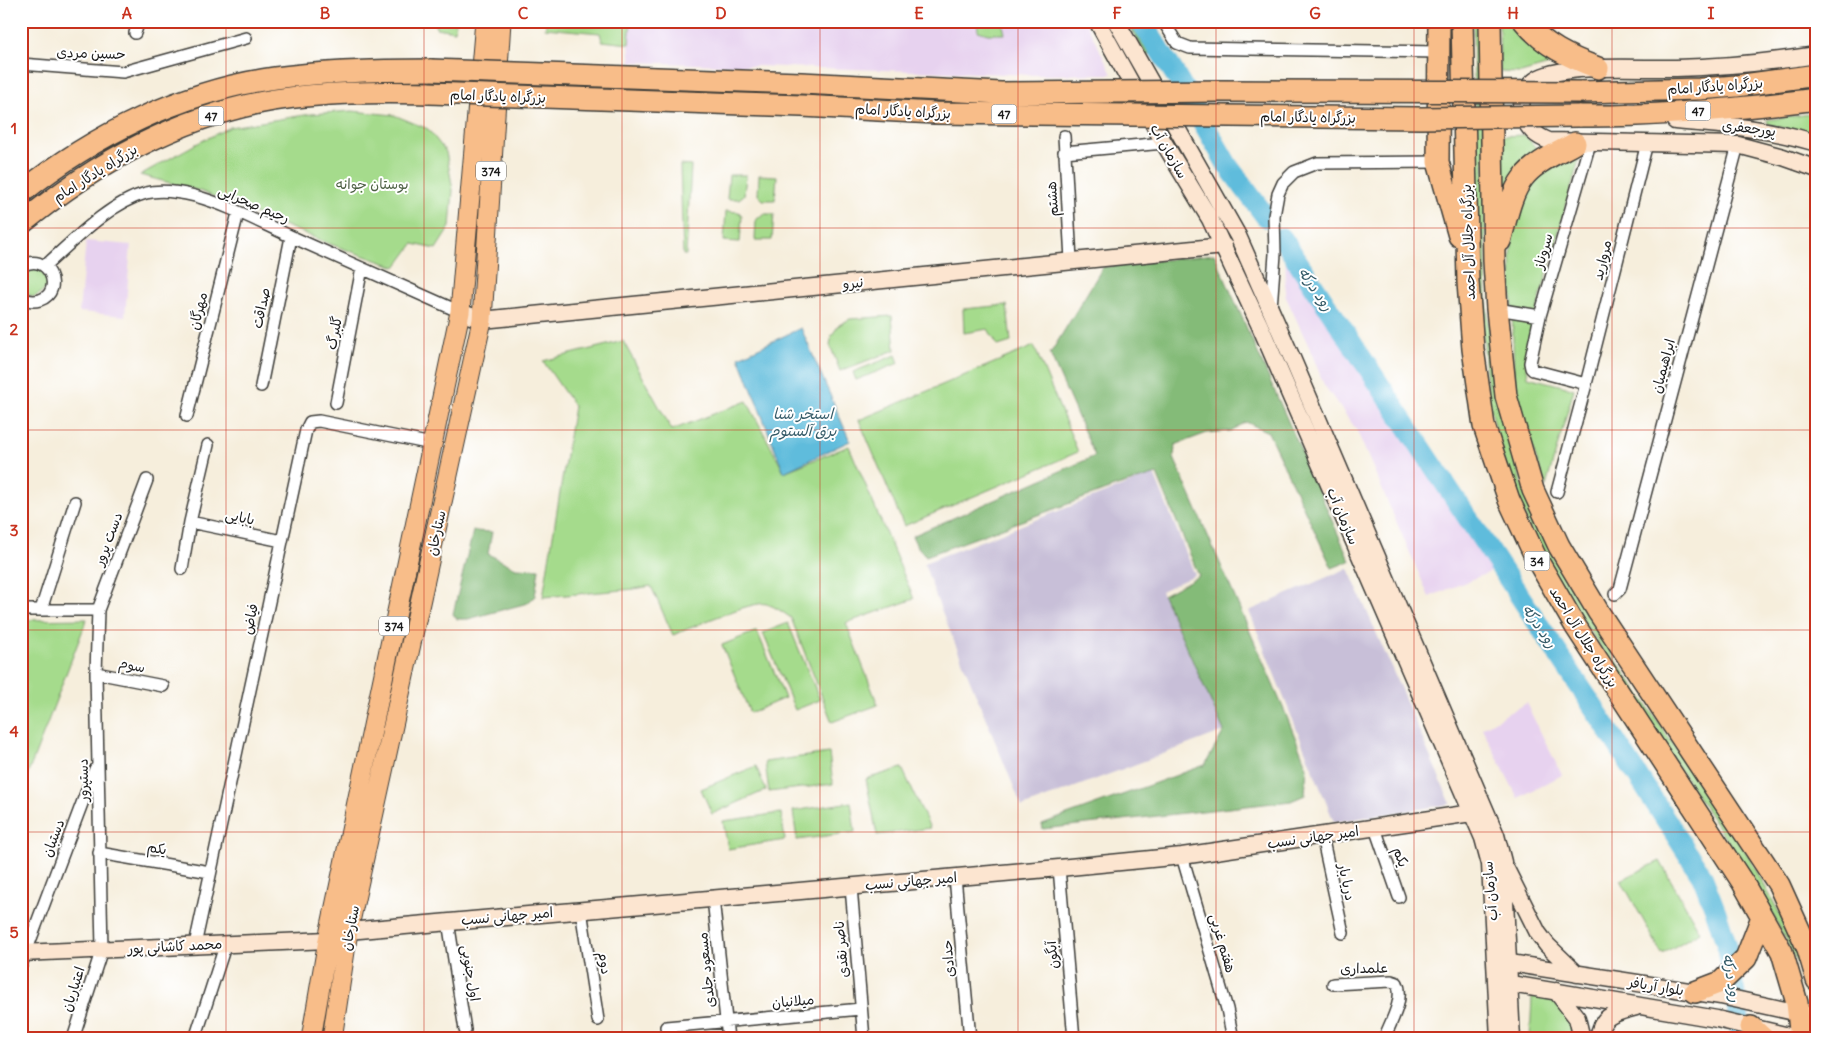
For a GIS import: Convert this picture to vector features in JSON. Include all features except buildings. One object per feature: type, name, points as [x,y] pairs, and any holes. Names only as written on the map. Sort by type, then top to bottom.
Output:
[{"type":"highway","points":[[1438,21],[1438,162],[1468,268]]},
{"type":"highway","name":"بزرگراه جلال آل احمد","points":[[1462,21],[1468,268],[1473,349],[1484,426],[1509,500],[1536,558],[1571,618],[1743,883],[1782,952],[1808,1015],[1801,1039]]},
{"type":"highway","name":"بزرگراه جلال آل احمد","points":[[1490,21],[1494,261],[1497,308],[1506,396],[1533,490],[1559,546],[1599,613],[1779,886],[1808,949],[1817,980]]},
{"type":"highway","points":[[1524,21],[1547,44],[1559,52],[1598,68]]},
{"type":"highway","name":"بزرگراه یادگار امام","points":[[21,193],[61,164],[103,138],[158,112],[204,94],[244,84],[307,74],[341,71],[431,70],[801,83],[1001,93],[1220,90],[1580,92],[1699,89],[1817,75]]},
{"type":"highway","name":"بزرگراه یادگار امام","points":[[21,224],[57,195],[124,153],[171,130],[218,114],[274,100],[362,93],[429,93],[802,106],[935,113],[1421,118],[1620,116],[1737,108],[1817,99]]},
{"type":"highway","points":[[1494,261],[1514,196],[1523,178],[1546,160],[1583,143]]},
{"type":"highway","points":[[1692,804],[1704,807],[1714,802],[1716,791]]},
{"type":"highway","points":[[1695,992],[1721,989],[1746,958],[1762,917]]},
{"type":"main road","name":"ستارخان","points":[[312,1039],[328,940],[460,312],[485,21]]},
{"type":"main road","name":"ستارخان","points":[[332,1039],[348,931],[482,320],[501,21]]},
{"type":"street","points":[[135,33],[139,21]]},
{"type":"street","name":"سازمان آب","points":[[1097,21],[1166,147],[1224,246],[1478,812],[1496,835],[1503,862],[1501,962]]},
{"type":"street","name":"سازمان آب","points":[[1116,21],[1238,236],[1478,812],[1490,864],[1503,982],[1511,1019],[1512,1039]]},
{"type":"street","points":[[1164,21],[1177,43],[1190,48],[1438,52]]},
{"type":"street","name":"حسین مردی","points":[[21,64],[123,72],[246,38]]},
{"type":"street","points":[[1817,55],[1738,65],[1567,70],[1542,76],[1530,85],[1522,97],[1522,113],[1527,126],[1536,136],[1549,141],[1738,145],[1783,157],[1817,169]]},
{"type":"street","name":"پورجعفری","points":[[1620,116],[1750,127],[1783,133],[1817,143]]},
{"type":"street","name":"هشتم","points":[[1064,136],[1071,260]]},
{"type":"street","name":"سروناز","points":[[1583,143],[1540,316],[1530,368],[1586,384]]},
{"type":"street","name":"مروارید","points":[[1557,492],[1647,143]]},
{"type":"street","name":"ابراهیمیان","points":[[1615,594],[1620,589],[1738,145]]},
{"type":"street","points":[[1064,152],[1186,147]]},
{"type":"street","points":[[1271,312],[1275,254],[1274,216],[1278,194],[1283,183],[1294,172],[1316,163],[1438,162]]},
{"type":"street","name":"رحیم صحرایی","points":[[45,266],[85,230],[113,210],[145,194],[160,191],[195,196],[238,213],[460,312]]},
{"type":"street","name":"مهرگان","points":[[187,416],[238,213]]},
{"type":"street","name":"صداقت","points":[[260,386],[291,236]]},
{"type":"street","name":"نیرو","points":[[482,320],[1224,246]]},
{"type":"street","points":[[21,266],[34,262],[45,266],[52,276],[53,283],[48,294],[38,301],[31,301],[21,297]]},
{"type":"street","name":"گلبرگ","points":[[336,403],[362,268]]},
{"type":"street","points":[[1497,308],[1540,316]]},
{"type":"street","points":[[460,312],[482,320]]},
{"type":"street","name":"فیاض","points":[[195,945],[306,430],[310,422],[319,421],[432,444]]},
{"type":"street","points":[[182,569],[190,522],[208,445]]},
{"type":"street","name":"دست پرور","points":[[98,610],[147,480]]},
{"type":"street","points":[[41,610],[75,502]]},
{"type":"street","name":"بابایی","points":[[190,522],[282,541]]},
{"type":"street","points":[[21,610],[98,610]]},
{"type":"street","name":"دستپرور","points":[[98,610],[96,673],[102,949]]},
{"type":"street","name":"سوم","points":[[96,673],[163,686]]},
{"type":"street","name":"دستبان","points":[[23,957],[98,763]]},
{"type":"street","name":"امیر جهانی نسب","points":[[348,931],[955,878],[1182,856],[1478,812]]},
{"type":"street","name":"یکم","points":[[1375,828],[1399,897]]},
{"type":"street","name":"دریا بار","points":[[1322,836],[1343,933]]},
{"type":"street","name":"یکم","points":[[99,853],[210,872]]},
{"type":"street","name":"هفتم غربی","points":[[1182,856],[1227,1009],[1233,1039]]},
{"type":"street","points":[[1503,862],[1538,933],[1547,945],[1577,974]]},
{"type":"street","name":"آبگون","points":[[1059,868],[1074,1039]]},
{"type":"street","name":"حدادی","points":[[955,878],[970,1039]]},
{"type":"street","points":[[1779,886],[1817,941]]},
{"type":"street","name":"ناصر نقدی","points":[[851,887],[864,1039]]},
{"type":"street","name":"مسعود جلدی","points":[[713,898],[728,1039]]},
{"type":"street","name":"دوم","points":[[581,910],[598,1020]]},
{"type":"street","name":"اول جنوبی","points":[[448,921],[465,1030]]},
{"type":"street","name":"محمد کاشانی پور","points":[[23,957],[102,949],[328,940]]},
{"type":"street","points":[[195,1039],[226,943]]},
{"type":"street","name":"اعتباریان","points":[[73,1039],[102,949]]},
{"type":"street","name":"بلوار آریافر","points":[[1501,962],[1695,992]]},
{"type":"street","name":"علمداری","points":[[1333,984],[1391,981],[1397,983],[1400,997],[1384,1039]]},
{"type":"street","name":"سازمان آب","points":[[1499,1039],[1503,982]]},
{"type":"street","name":"بلوار آریافر","points":[[1503,982],[1717,1019],[1758,1033],[1801,1039]]},
{"type":"street","points":[[1511,1019],[1520,1002],[1529,992],[1537,988]]},
{"type":"street","points":[[1721,989],[1754,1004],[1808,1015]]},
{"type":"street","points":[[1556,991],[1577,1018],[1582,1039]]},
{"type":"street","points":[[1598,1039],[1600,1026],[1604,1020],[1617,1012],[1641,1006]]},
{"type":"street","name":"میلانیان","points":[[666,1027],[861,1009]]},
{"type":"shaded area","points":[[631,21],[1085,21],[1112,74],[1038,75],[631,62],[629,44]]},
{"type":"shaded area","points":[[86,241],[131,245],[125,316],[79,312]]},
{"type":"shaded area","points":[[1286,250],[1495,570],[1429,597],[1356,429],[1324,385],[1285,295]]},
{"type":"shaded area","points":[[1154,474],[1195,575],[1161,591],[1224,731],[1022,807],[936,597],[924,563]]},
{"type":"shaded area","points":[[1348,568],[1451,804],[1334,822],[1249,611]]},
{"type":"shaded area","points":[[1526,703],[1562,775],[1518,798],[1482,728]]},
{"type":"green space","points":[[433,21],[456,21],[455,31],[436,28]]},
{"type":"green space","points":[[547,21],[631,21],[629,44],[602,41],[600,33],[545,28]]},
{"type":"green space","points":[[977,21],[1002,21],[1005,34],[988,34],[978,31]]},
{"type":"green space","points":[[1127,21],[1137,21],[1155,53],[1146,56]]},
{"type":"green space","points":[[1473,21],[1482,21],[1487,305],[1492,361],[1501,410],[1532,515],[1558,567],[1598,633],[1748,855],[1788,929],[1801,961],[1806,981],[1750,874],[1538,551],[1502,457],[1488,396],[1478,278]]},
{"type":"green space","points":[[1499,21],[1513,21],[1524,37],[1549,65],[1521,73],[1500,72]]},
{"type":"green space","name":"بوستان جوانه","points":[[352,111],[394,115],[428,129],[446,152],[453,190],[450,227],[436,249],[413,244],[396,267],[330,244],[200,191],[140,175],[230,127],[311,114]]},
{"type":"green space","points":[[1817,113],[1817,137],[1768,124],[1767,120]]},
{"type":"green space","points":[[1525,135],[1536,148],[1550,153],[1501,217],[1503,136]]},
{"type":"green space","points":[[1580,156],[1531,331],[1526,359],[1528,377],[1574,389],[1546,486],[1518,408],[1514,379],[1511,257],[1514,214],[1524,191],[1536,176],[1553,165]]},
{"type":"green space","points":[[680,165],[691,166],[686,255],[683,255]]},
{"type":"green space","points":[[729,175],[746,175],[744,195],[739,199],[727,199]]},
{"type":"green space","points":[[759,175],[777,176],[775,200],[763,200],[758,195]]},
{"type":"green space","points":[[726,211],[739,212],[742,216],[740,242],[724,241]]},
{"type":"green space","points":[[763,214],[774,214],[772,240],[755,240],[756,220]]},
{"type":"green space","points":[[1214,254],[1350,561],[1332,568],[1268,432],[1246,422],[1231,431],[1207,433],[1175,445],[1174,458],[1285,712],[1307,767],[1305,795],[1291,801],[1043,829],[1042,824],[1205,765],[1224,731],[1163,595],[1199,576],[1157,474],[1117,486],[926,556],[917,546],[912,536],[1095,456],[1050,354],[1103,267]]},
{"type":"green space","points":[[31,267],[43,273],[47,281],[47,286],[44,290],[33,297],[21,291],[21,273]]},
{"type":"green space","points":[[1007,305],[1011,342],[998,346],[988,329],[964,333],[963,309]]},
{"type":"green space","points":[[892,316],[895,350],[840,371],[830,345],[832,335],[839,325],[850,319]]},
{"type":"green space","points":[[623,341],[672,430],[747,401],[784,472],[849,446],[914,599],[846,623],[878,705],[832,722],[791,618],[777,608],[767,604],[735,610],[673,635],[651,586],[543,597],[574,406],[543,361]]},
{"type":"green space","points":[[1034,346],[1078,452],[904,526],[859,420]]},
{"type":"green space","points":[[896,355],[899,363],[856,380],[853,372]]},
{"type":"green space","points":[[473,531],[492,532],[488,554],[516,568],[539,569],[535,596],[528,603],[468,619],[457,619],[453,614]]},
{"type":"green space","points":[[87,619],[21,792],[21,620]]},
{"type":"green space","points":[[788,623],[820,700],[795,710],[763,633]]},
{"type":"green space","points":[[757,631],[785,698],[750,713],[722,645]]},
{"type":"green space","points":[[829,753],[833,784],[769,792],[765,762]]},
{"type":"green space","points":[[756,766],[766,790],[712,814],[701,789]]},
{"type":"green space","points":[[902,768],[930,828],[877,835],[866,779]]},
{"type":"green space","points":[[851,802],[855,832],[797,840],[793,811]]},
{"type":"green space","points":[[781,813],[785,840],[728,849],[723,821]]},
{"type":"green space","points":[[1660,861],[1700,932],[1662,954],[1621,880]]},
{"type":"green space","points":[[1551,996],[1572,1025],[1574,1039],[1530,1039],[1532,997]]},
{"type":"water","name":"استخر شنا برق آلستوم","points":[[801,328],[850,441],[784,472],[739,357]]},
{"type":"waterway","name":"رود درکه","points":[[1141,21],[1175,74],[1228,166],[1266,217]]},
{"type":"waterway","name":"رود درکه","points":[[1282,238],[1602,720],[1702,876],[1728,949],[1742,1039]]}]
